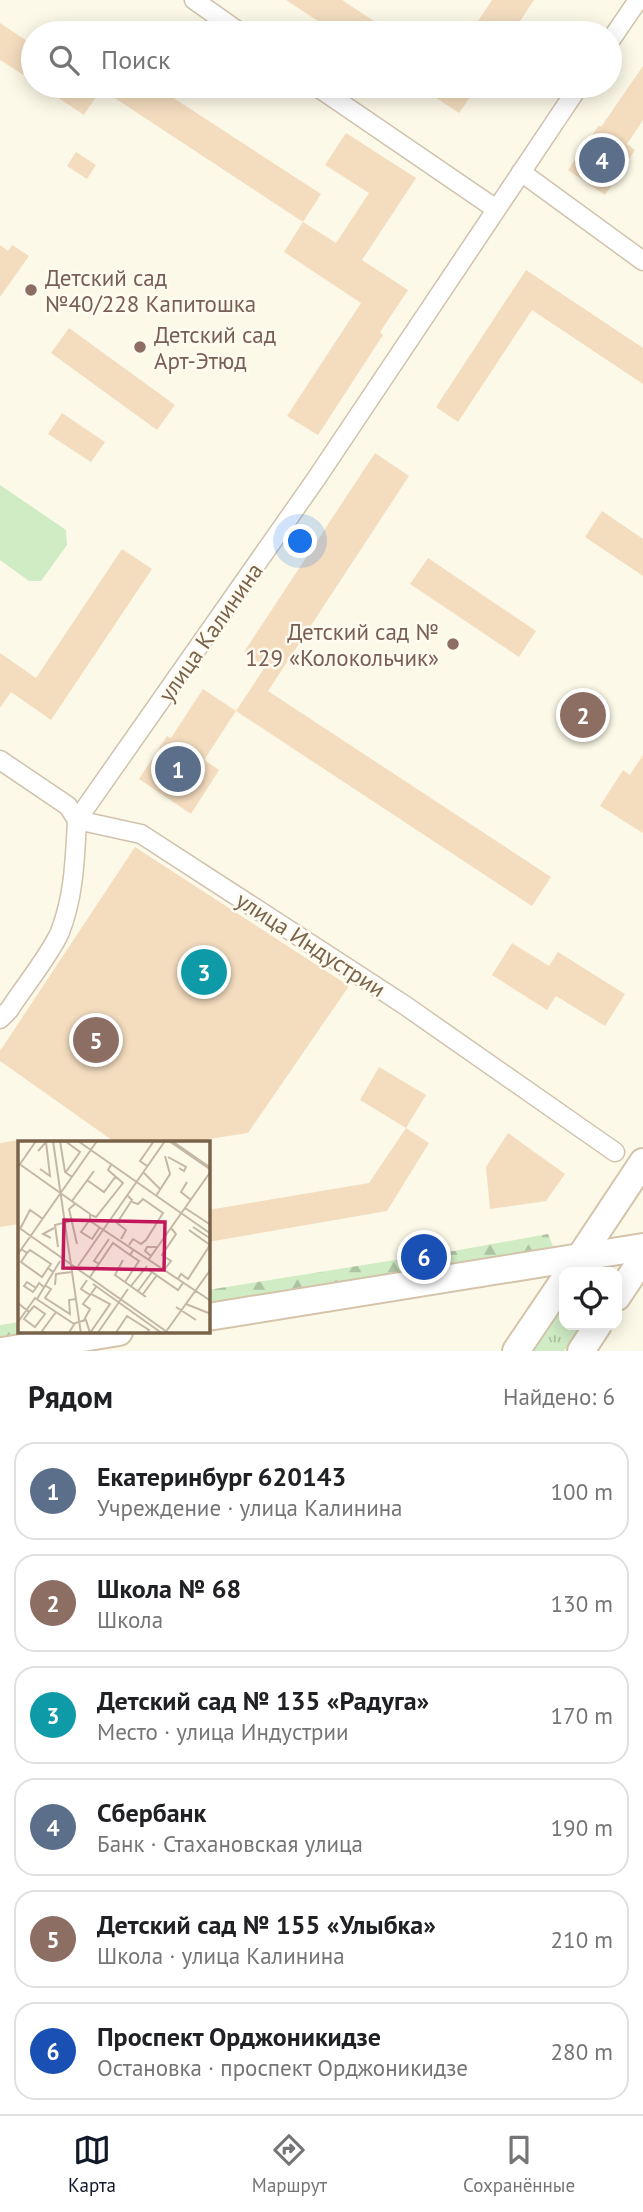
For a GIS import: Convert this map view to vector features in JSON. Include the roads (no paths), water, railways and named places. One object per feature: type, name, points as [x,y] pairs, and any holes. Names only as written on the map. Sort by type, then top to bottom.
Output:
[{"type":"street","points":[[194,0],[224,21]]},
{"type":"street","points":[[622,23],[638,0]]},
{"type":"street","points":[[334,98],[496,209]]},
{"type":"street","name":"улица Калинина","points":[[77,820],[301,501],[571,98]]},
{"type":"street","points":[[521,172],[643,261]]},
{"type":"street","points":[[0,760],[68,806],[77,820],[69,904],[58,935],[9,1010],[0,1018]]},
{"type":"street","name":"улица Индустрии","points":[[77,820],[141,834],[403,1004],[615,1152]]},
{"type":"street","points":[[573,1267],[643,1163]]},
{"type":"street","points":[[580,1267],[643,1247]]},
{"type":"street","points":[[622,1290],[643,1258]]},
{"type":"street","points":[[210,1317],[559,1272]]},
{"type":"street","points":[[516,1351],[559,1288]]},
{"type":"street","points":[[581,1351],[595,1330]]},
{"type":"street","points":[[2,1351],[107,1334]]},
{"type":"place","name":"Сбербанк","points":[[602,160]]},
{"type":"place","name":"Детский сад №40/228 Капитошка","points":[[31,290]]},
{"type":"place","name":"Детский сад Арт-Этюд","points":[[140,347]]},
{"type":"place","name":"Детский сад № 129 «Колокольчик»","points":[[453,644]]},
{"type":"place","name":"Школа № 68","points":[[583,715]]},
{"type":"place","name":"Екатеринбург 620143","points":[[178,769]]},
{"type":"place","name":"Детский сад № 135 «Радуга»","points":[[204,972]]},
{"type":"place","name":"Детский сад № 155 «Улыбка»","points":[[96,1040]]},
{"type":"place","name":"Проспект Орджоникидзе","points":[[424,1257]]}]
